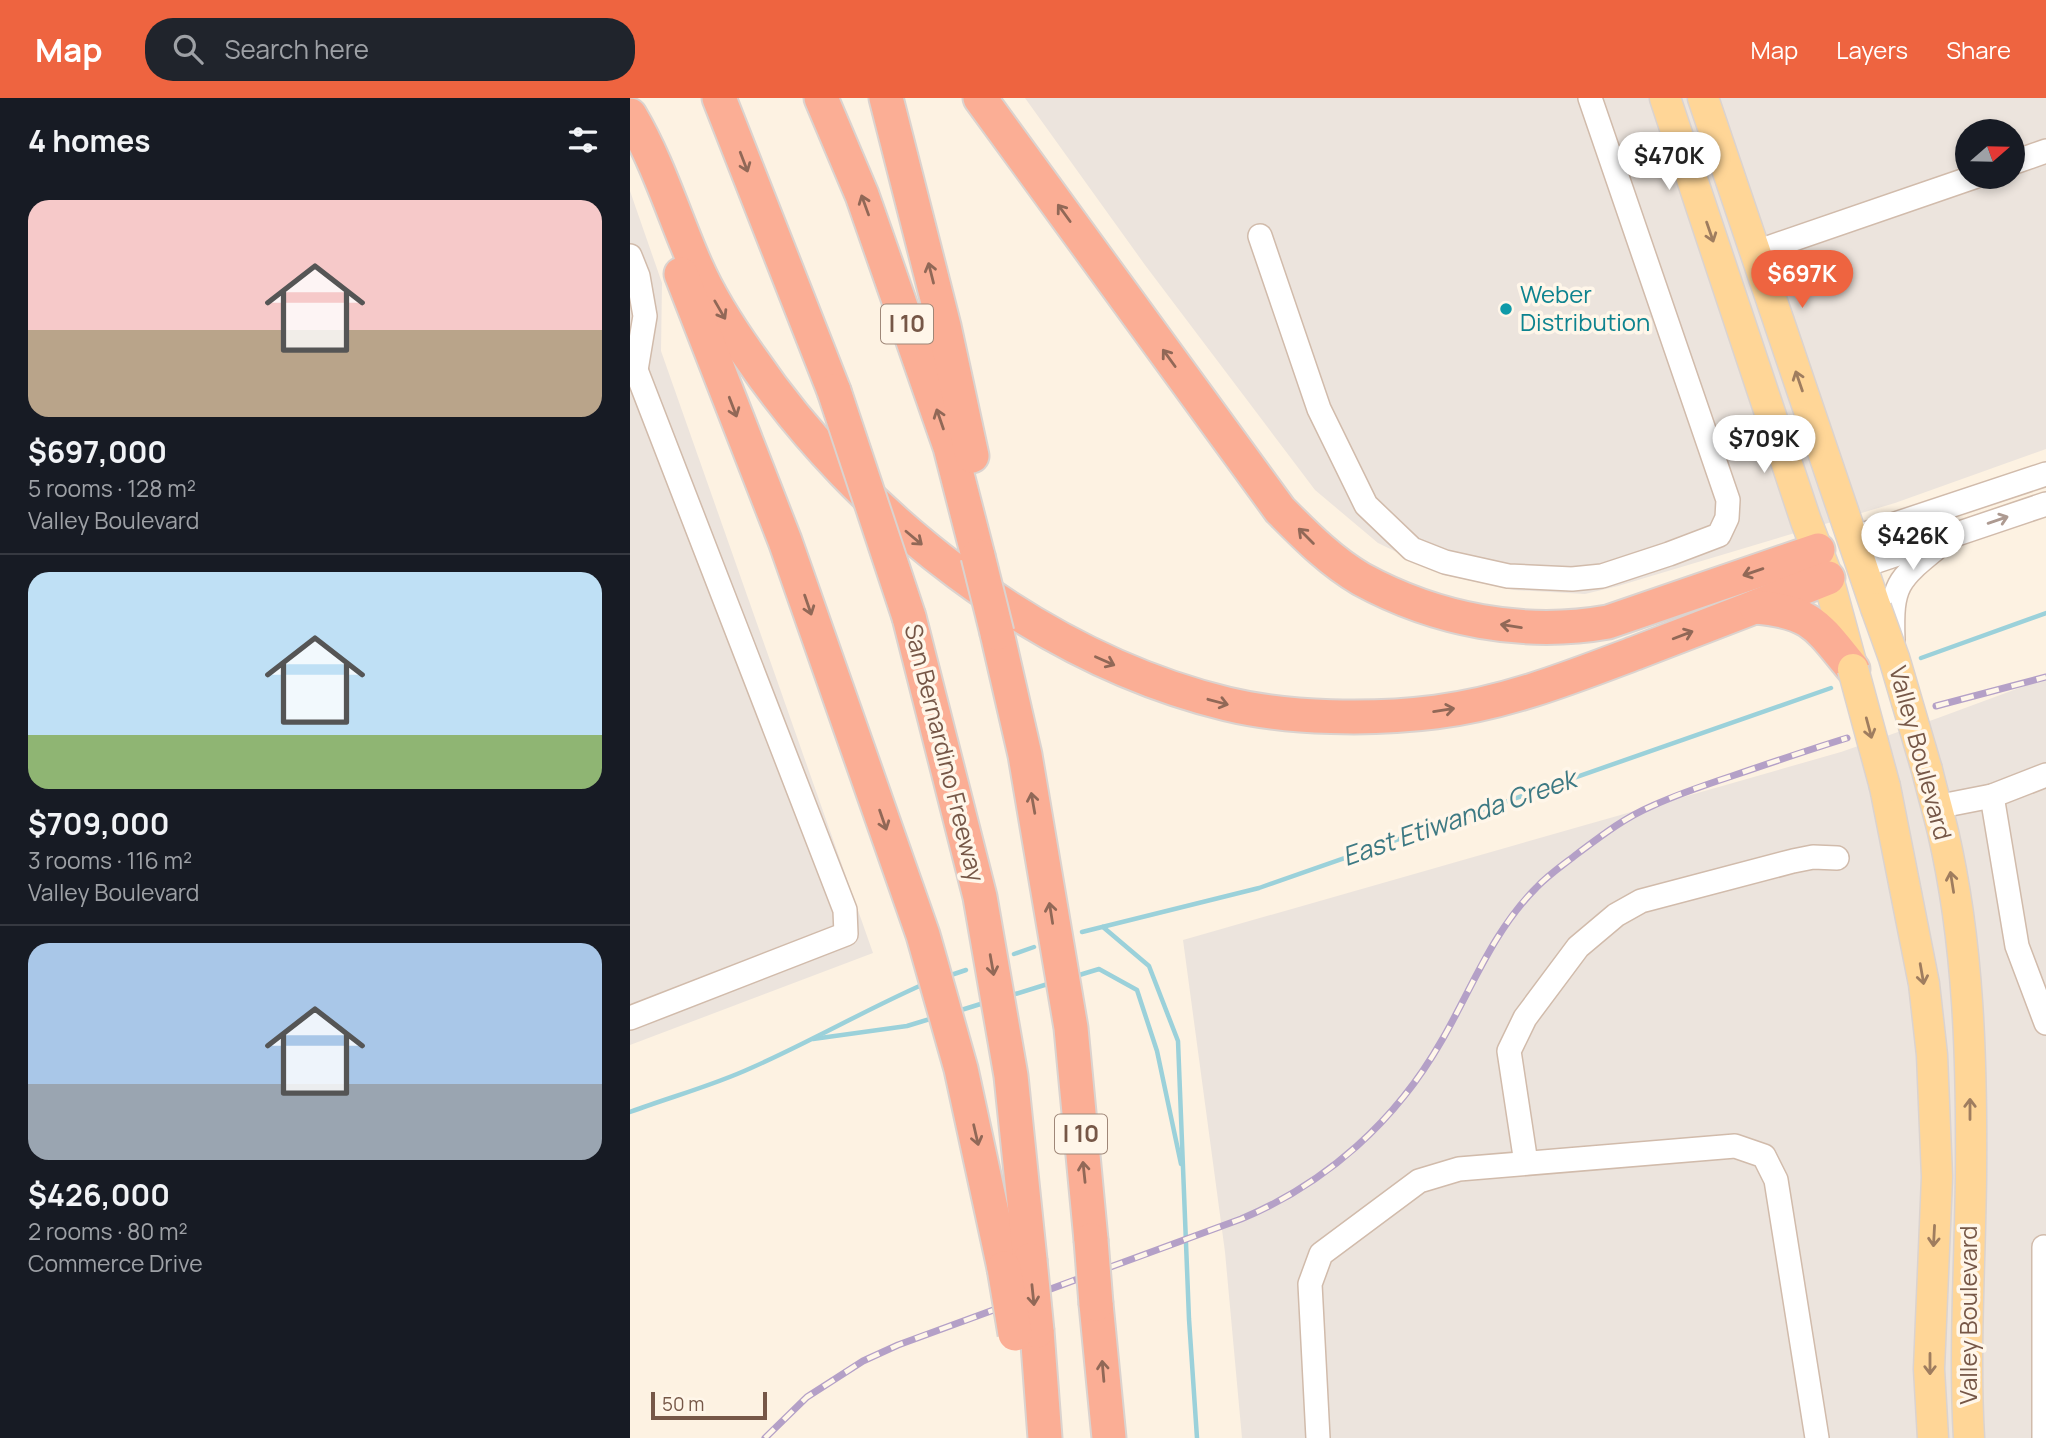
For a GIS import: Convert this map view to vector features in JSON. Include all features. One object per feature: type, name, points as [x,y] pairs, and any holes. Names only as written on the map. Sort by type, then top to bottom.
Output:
[{"type":"highway","name":"San Bernardino Freeway","points":[[719,98],[834,391],[909,617],[980,897],[1011,1076],[1017,1264],[1045,1438]]},
{"type":"highway","name":"I 10","points":[[821,98],[862,195],[950,447],[997,633],[1024,755],[1071,1028],[1109,1438]]},
{"type":"highway","points":[[886,98],[944,326],[979,485],[978,556]]},
{"type":"highway","points":[[980,98],[1280,510],[1315,545],[1360,578],[1409,601],[1451,616],[1524,628],[1579,627],[1608,622],[1823,564]]},
{"type":"highway","points":[[630,115],[643,137],[698,270],[750,357],[798,422],[844,472],[916,540],[1021,616],[1070,646],[1153,682],[1229,705],[1302,715],[1435,712],[1517,695],[1564,680],[1756,607],[1823,564]]},
{"type":"highway","points":[[630,137],[785,541],[923,935],[1017,1264]]},
{"type":"highway","points":[[1756,607],[1781,609],[1829,625],[1853,669]]},
{"type":"highway","points":[[1026,1332],[1024,1413],[1035,1438]]},
{"type":"main road","points":[[1664,98],[1823,564],[1829,625]]},
{"type":"main road","name":"Valley Boulevard","points":[[1703,98],[1857,552],[1884,605],[1894,658],[1927,770],[1952,882],[1960,936],[1970,1065],[1971,1177],[1966,1388],[1969,1438]]},
{"type":"main road","points":[[1823,564],[1857,552]]},
{"type":"main road","name":"Valley Boulevard","points":[[1853,669],[1885,787],[1924,984],[1932,1055],[1937,1177],[1929,1369],[1933,1438]]},
{"type":"street","points":[[1259,236],[1319,409],[1366,505],[1412,549],[1445,562],[1508,576],[1573,579],[1602,576],[1700,543],[1719,535],[1727,518],[1728,500],[1590,98]]},
{"type":"street","points":[[2025,158],[2046,151]]},
{"type":"street","points":[[1756,252],[1955,184]]},
{"type":"street","points":[[630,256],[638,276],[645,316],[633,371],[845,911],[846,934],[630,1018]]},
{"type":"street","points":[[1857,552],[2046,474]]},
{"type":"street","points":[[1857,552],[1949,537],[2046,504]]},
{"type":"street","points":[[1884,605],[1909,570],[1949,537]]},
{"type":"street","points":[[1936,807],[1992,796],[2046,775]]},
{"type":"street","points":[[1992,796],[2017,946],[2046,1023]]},
{"type":"street","points":[[1526,1163],[1509,1051],[1525,1018],[1578,947],[1616,915],[1641,901],[1793,861],[1813,857],[1837,858]]},
{"type":"street","points":[[1318,1438],[1310,1284],[1321,1254],[1419,1181],[1459,1169],[1735,1146],[1764,1156],[1776,1180],[1816,1438]]},
{"type":"street","points":[[2044,1247],[2045,1438]]},
{"type":"shaded area","points":[[1025,98],[2046,98],[2046,449],[1895,503],[1585,594],[1514,590],[1444,575],[1378,543],[1315,490],[1145,265]]},
{"type":"shaded area","points":[[630,191],[662,283],[661,351],[873,953],[630,1045]]},
{"type":"shaded area","points":[[2046,678],[2046,1438],[1242,1438],[1225,1252],[1183,940],[1841,752]]},
{"type":"waterway","name":"East Etiwanda Creek","points":[[1921,658],[2046,613]]},
{"type":"waterway","name":"East Etiwanda Creek","points":[[1082,932],[1259,888],[1831,688]]},
{"type":"waterway","points":[[1103,927],[1149,966],[1178,1041],[1189,1319],[1197,1438]]},
{"type":"waterway","name":"East Etiwanda Creek","points":[[1014,954],[1034,947]]},
{"type":"waterway","points":[[1076,976],[1099,969],[1137,990],[1157,1051],[1181,1164]]},
{"type":"waterway","name":"East Etiwanda Creek","points":[[948,976],[966,970]]},
{"type":"waterway","points":[[1009,996],[1051,983]]},
{"type":"waterway","name":"East Etiwanda Creek","points":[[630,1112],[736,1074],[924,984]]},
{"type":"waterway","points":[[958,1011],[987,1002]]},
{"type":"waterway","points":[[813,1039],[907,1026],[933,1018]]},
{"type":"railway","points":[[1936,706],[2046,677]]},
{"type":"railway","points":[[765,1438],[807,1397],[863,1361],[898,1345],[1241,1219],[1302,1187],[1356,1146],[1381,1123],[1403,1097],[1442,1040],[1495,941],[1521,905],[1551,874],[1613,828],[1652,806],[1702,786],[1847,738]]},
{"type":"place","name":"Weber Distribution","points":[[1506,309]]}]
